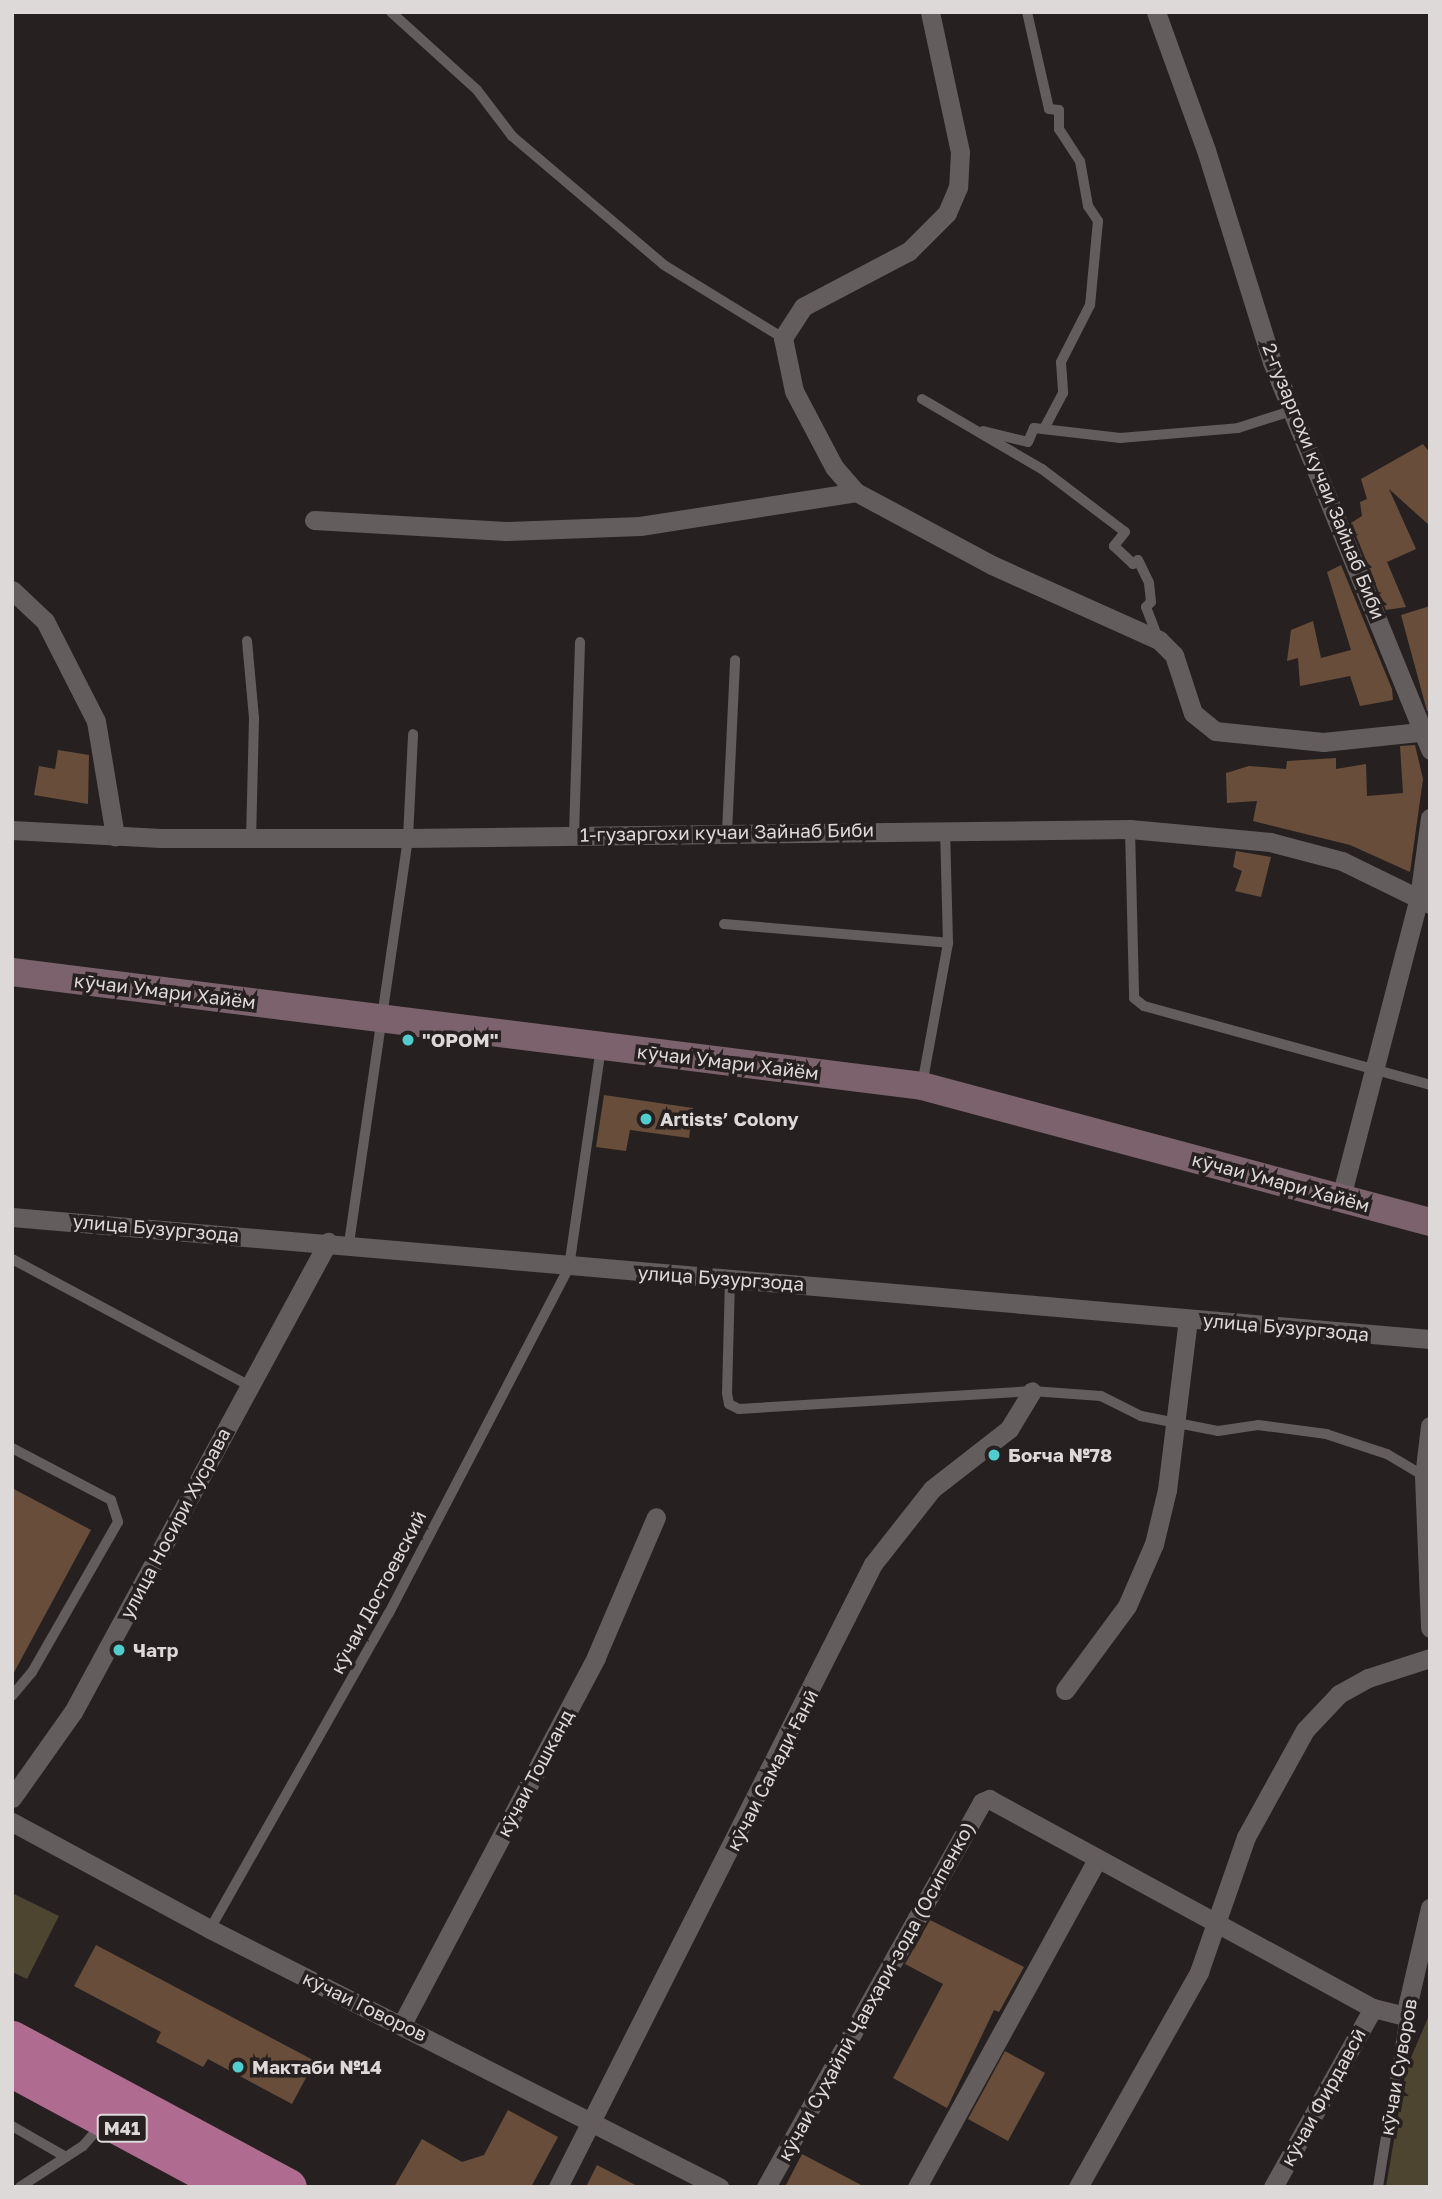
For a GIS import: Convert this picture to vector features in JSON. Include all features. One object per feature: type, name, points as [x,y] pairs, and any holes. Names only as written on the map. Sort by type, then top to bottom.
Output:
[{"type":"highway","points":[[12,2039],[288,2187]]},
{"type":"highway","name":"M41","points":[[12,2069],[231,2187]]},
{"type":"main road","name":"кӯчаи Умари Хайём","points":[[12,972],[922,1086],[1430,1222]]},
{"type":"street","points":[[930,12],[960,152],[958,187],[947,213],[909,251],[803,307],[783,338],[791,381],[812,431],[856,492],[992,565],[1158,640],[1174,655],[1193,713],[1215,731],[1323,742],[1428,737]]},
{"type":"street","name":"2-гузаргохи кучаи Зайнаб Биби","points":[[1156,12],[1291,411],[1428,737]]},
{"type":"street","points":[[314,520],[506,531],[640,526],[856,492]]},
{"type":"street","points":[[12,590],[45,621],[96,721],[115,836]]},
{"type":"street","points":[[1340,1197],[1372,1069],[1425,901],[1420,859],[1430,818]]},
{"type":"street","name":"1-гузаргохи кучаи Зайнаб Биби","points":[[12,830],[115,836],[408,838],[1130,829],[1270,842],[1342,861],[1425,901]]},
{"type":"street","name":"улица Бузургзода","points":[[12,1217],[349,1243],[569,1267],[1430,1339]]},
{"type":"street","name":"улица Носири Хусрава","points":[[12,1798],[73,1712],[328,1242]]},
{"type":"street","points":[[1065,1690],[1127,1606],[1154,1544],[1176,1423],[1188,1319]]},
{"type":"street","name":"кӯчаи Самади Ғанӣ","points":[[558,2187],[594,2121],[873,1564],[932,1489],[1009,1429],[1032,1391]]},
{"type":"street","points":[[1430,1426],[1423,1476],[1430,1628]]},
{"type":"street","name":"кӯчаи Тошканд","points":[[402,2024],[596,1657],[656,1517]]},
{"type":"street","points":[[1078,2187],[1199,1972],[1219,1924],[1245,1837],[1305,1730],[1349,1689],[1430,1658]]},
{"type":"street","name":"кӯчаи Суҳайлӣ Ҷавҳари-зода (Осипенко)","points":[[766,2187],[982,1802],[989,1799],[1097,1859]]},
{"type":"street","name":"кӯчаи Говоров","points":[[12,1822],[210,1929],[594,2121],[719,2187]]},
{"type":"street","points":[[917,2187],[1097,1859],[1373,2008],[1405,2016]]},
{"type":"street","name":"кӯчаи Суворов","points":[[1405,2016],[1430,1908]]},
{"type":"street","name":"кӯчаи Фирдавсӣ","points":[[1273,2187],[1373,2008]]},
{"type":"lane","points":[[391,12],[477,90],[512,136],[664,265],[783,338]]},
{"type":"lane","points":[[1027,12],[1049,109],[1059,110],[1059,129],[1080,161],[1088,206],[1098,221],[1090,304],[1061,362],[1063,393],[1044,428]]},
{"type":"lane","points":[[922,399],[1042,469],[1125,532],[1114,546],[1133,564],[1138,560],[1149,583],[1151,601],[1146,607],[1158,640]]},
{"type":"lane","points":[[969,427],[1028,442],[1034,428],[1119,439],[1238,428],[1291,411]]},
{"type":"lane","points":[[247,641],[254,718],[251,838]]},
{"type":"lane","points":[[574,834],[580,642]]},
{"type":"lane","points":[[727,832],[735,660]]},
{"type":"lane","points":[[349,1243],[379,1018],[408,838],[413,734]]},
{"type":"lane","points":[[1130,829],[1134,998],[1143,1006],[1430,1085]]},
{"type":"lane","points":[[922,1086],[948,943],[945,830]]},
{"type":"lane","points":[[724,924],[948,943]]},
{"type":"lane","name":"кӯчаи Достоевский","points":[[210,1929],[388,1613],[569,1267],[601,1046]]},
{"type":"lane","points":[[12,1259],[250,1386]]},
{"type":"lane","points":[[730,1279],[727,1393],[729,1404],[739,1409],[1032,1391],[1101,1396],[1141,1416],[1218,1431],[1258,1424],[1326,1434],[1387,1454],[1423,1476]]},
{"type":"lane","points":[[12,1448],[111,1500],[118,1522],[32,1672],[12,1696]]},
{"type":"lane","name":"кӯчаи Суворов","points":[[1378,2187],[1405,2016]]},
{"type":"lane","points":[[20,2187],[92,2138],[105,2119]]},
{"type":"lane","points":[[12,2126],[66,2157]]},
{"type":"shaded area","points":[[12,1893],[59,1916],[27,1979],[12,1972]]},
{"type":"shaded area","points":[[1430,2013],[1430,2187],[1386,2187],[1406,2069]]},
{"type":"building","points":[[1423,444],[1430,453],[1430,526],[1389,489],[1416,549],[1387,562],[1406,607],[1386,610],[1351,523],[1362,516],[1360,502],[1367,499],[1361,479]]},
{"type":"building","points":[[1341,565],[1392,689],[1393,700],[1360,706],[1350,676],[1300,686],[1298,658],[1287,661],[1291,630],[1313,621],[1321,658],[1351,650],[1327,572]]},
{"type":"building","points":[[1430,606],[1430,711],[1427,711],[1401,615]]},
{"type":"building","points":[[1415,745],[1423,779],[1410,872],[1350,845],[1253,821],[1257,801],[1227,803],[1226,773],[1249,766],[1286,769],[1287,761],[1336,758],[1336,769],[1366,764],[1367,796],[1403,793],[1400,746]]},
{"type":"building","points":[[58,750],[89,755],[88,804],[34,795],[39,766],[55,769]]},
{"type":"building","points":[[1236,851],[1271,857],[1261,897],[1235,891],[1242,871],[1233,867]]},
{"type":"building","name":"Artists’ Colony","points":[[604,1095],[693,1108],[689,1138],[630,1130],[626,1151],[596,1147]]},
{"type":"building","points":[[12,1488],[91,1530],[12,1676]]},
{"type":"building","points":[[930,1920],[1024,1967],[999,2012],[994,2010],[947,2108],[893,2078],[943,1984],[905,1964]]},
{"type":"building","points":[[96,1945],[315,2061],[292,2104],[208,2059],[203,2067],[156,2042],[161,2032],[74,1986]]},
{"type":"building","points":[[1005,2051],[1045,2073],[1008,2141],[968,2119]]},
{"type":"building","points":[[508,2110],[558,2137],[531,2187],[394,2187],[422,2139],[462,2162],[484,2155]]},
{"type":"building","points":[[802,2154],[865,2187],[785,2187]]},
{"type":"building","points":[[597,2165],[639,2187],[586,2187]]},
{"type":"place","name":"\"OPOM\"","points":[[408,1040]]},
{"type":"place","name":"Artists’ Colony","points":[[646,1119]]},
{"type":"place","name":"Боғча №78","points":[[994,1455]]},
{"type":"place","name":"Чатр","points":[[119,1650]]},
{"type":"place","name":"Мактаби №14","points":[[238,2067]]}]
